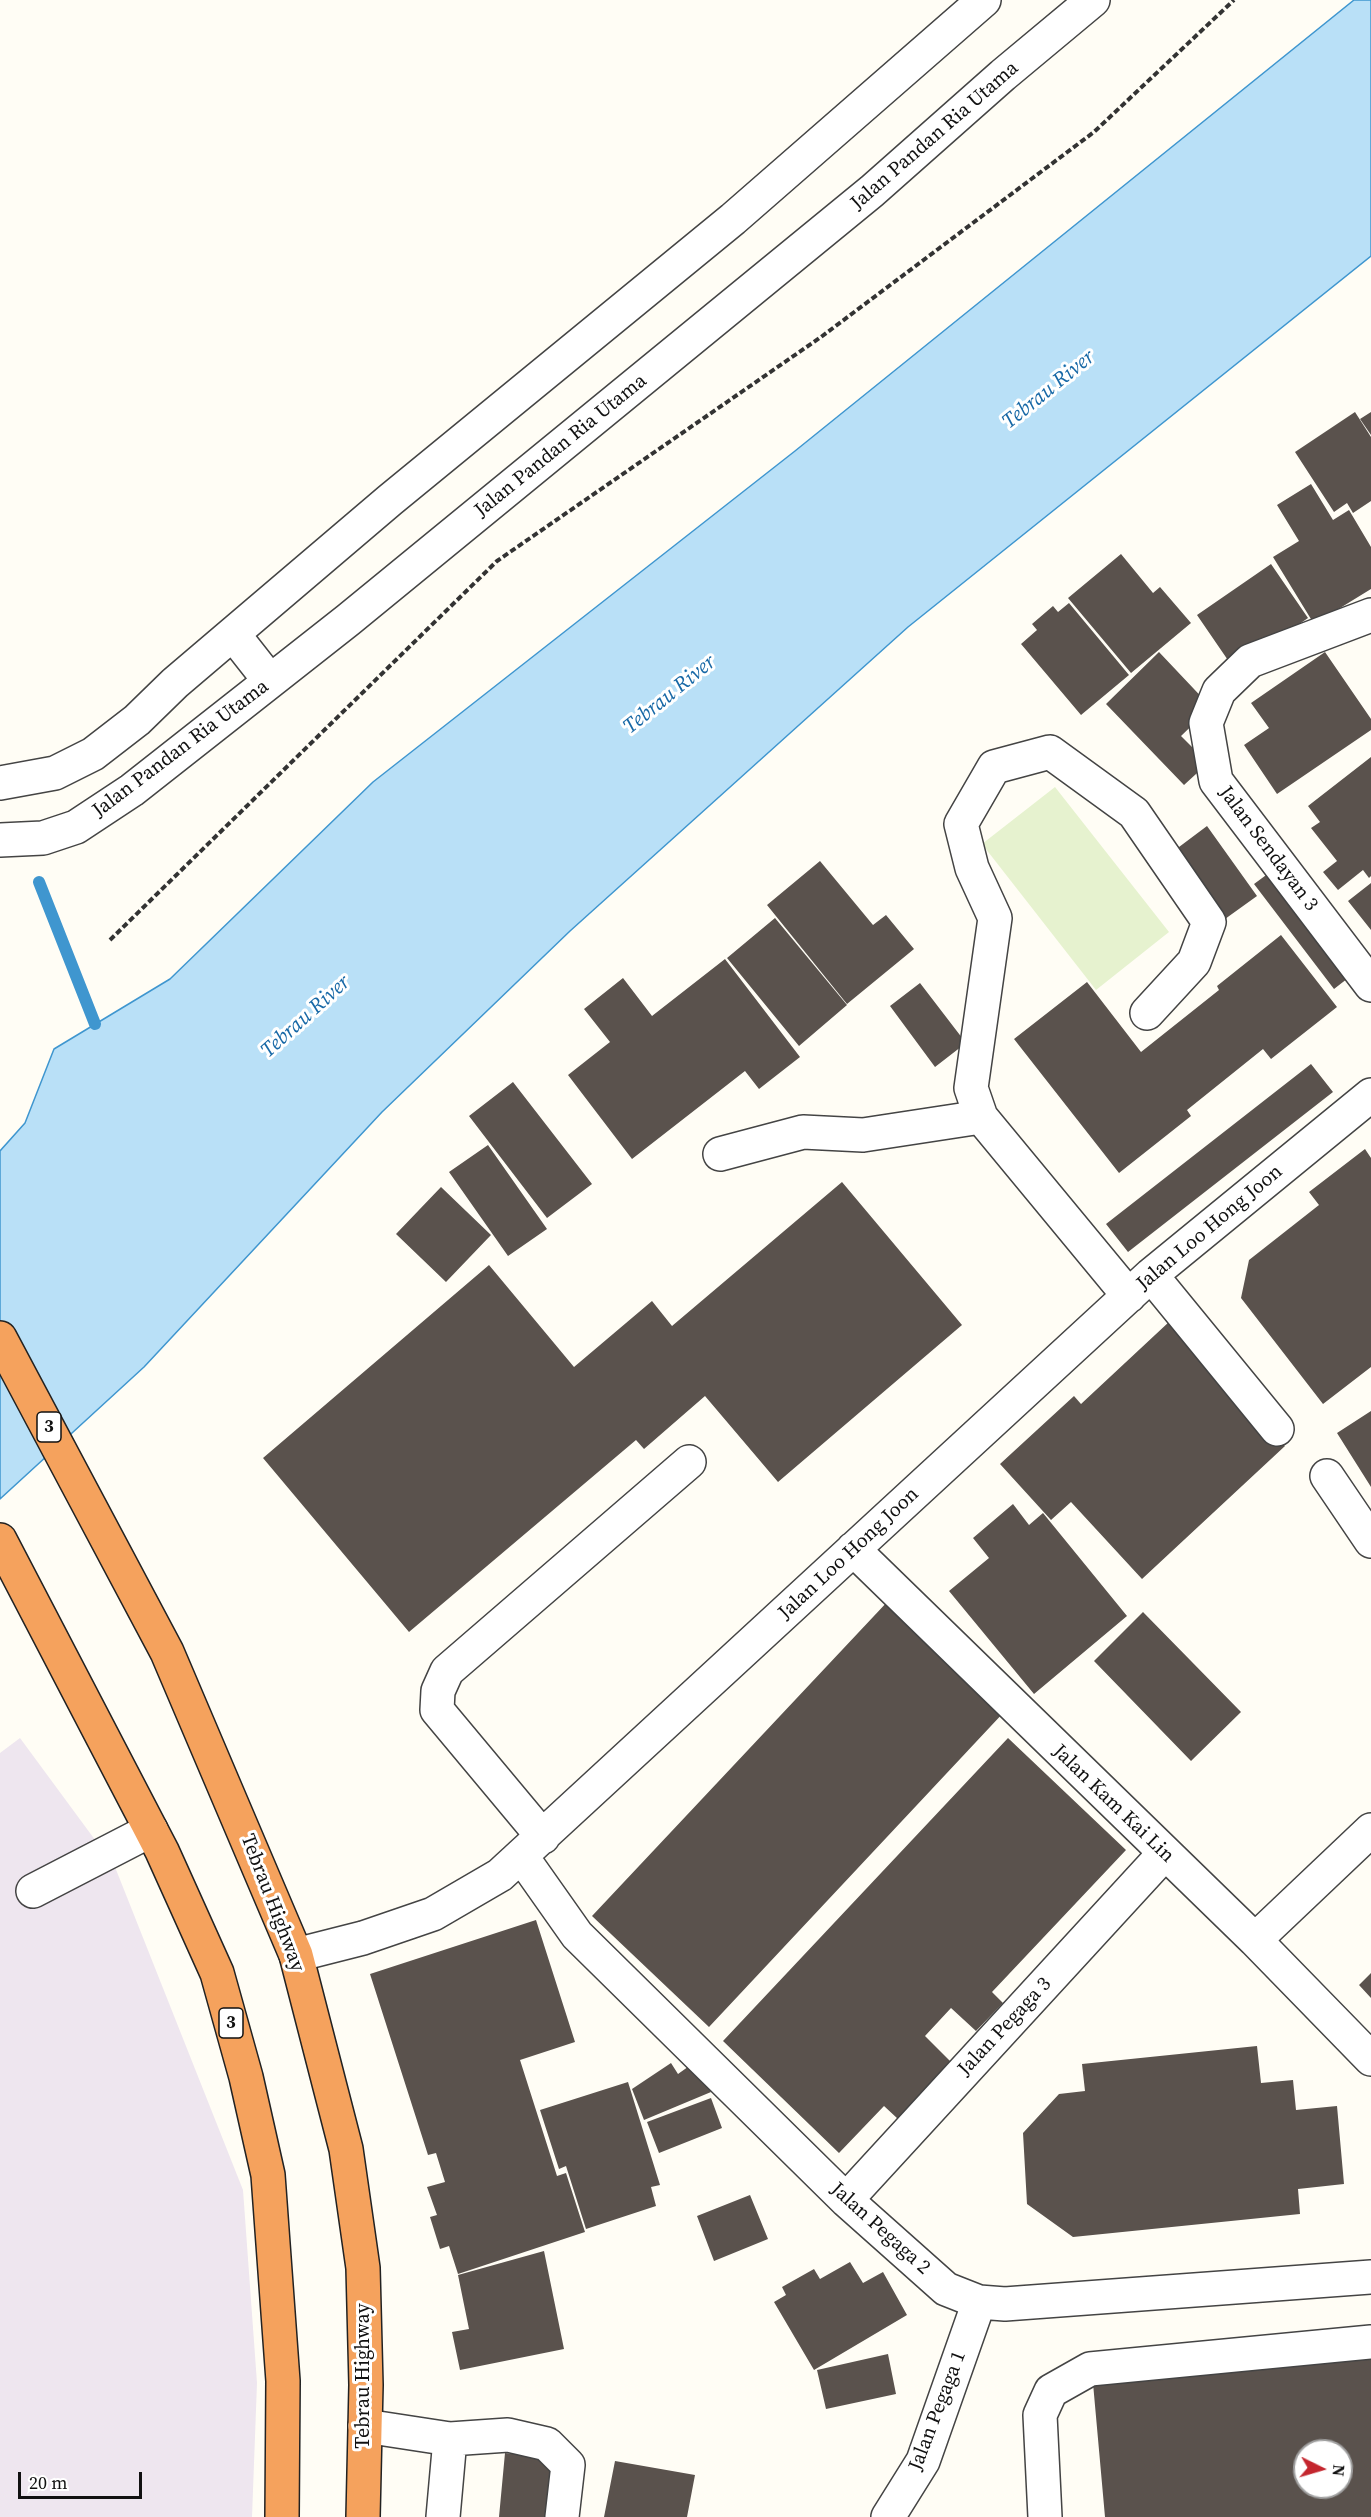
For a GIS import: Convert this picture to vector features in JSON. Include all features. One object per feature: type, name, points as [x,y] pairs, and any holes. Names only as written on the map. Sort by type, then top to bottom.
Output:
[{"type":"highway","name":"Tebrau Highway","points":[[0,1338],[97,1516],[186,1693],[296,1955],[346,2149],[363,2268],[365,2426],[363,2517]]},
{"type":"highway","name":"3","points":[[0,1540],[151,1830],[217,1973],[246,2077],[268,2175],[283,2381],[282,2517]]},
{"type":"street","points":[[8,782],[55,773],[93,754],[137,720],[175,683],[390,500],[733,219],[984,0]]},
{"type":"street","name":"Jalan Pandan Ria Utama","points":[[10,840],[44,838],[76,827],[132,790],[270,681],[872,191],[1003,75],[1093,0]]},
{"type":"street","name":"Jalan Sendayan 3","points":[[1371,615],[1250,661],[1220,691],[1206,723],[1216,781],[1371,985]]},
{"type":"street","points":[[233,634],[270,681]]},
{"type":"street","points":[[1147,1013],[1194,962],[1209,922],[1134,813],[1050,752],[994,767],[961,824],[972,868],[995,918],[971,1088],[981,1117],[1277,1429]]},
{"type":"street","name":"Jalan Loo Hong Joon","points":[[296,1955],[363,1938],[433,1914],[500,1875],[1140,1285],[1371,1095]]},
{"type":"street","points":[[720,1154],[803,1132],[863,1135],[981,1117]]},
{"type":"street","name":"Jalan Pegaga 2","points":[[689,1462],[447,1671],[438,1691],[437,1710],[533,1847],[577,1935],[846,2200],[946,2289],[979,2302],[1005,2304],[1371,2277]]},
{"type":"street","points":[[1327,1476],[1371,1541]]},
{"type":"street","name":"Jalan Kam Kai Lin","points":[[853,1549],[1255,1940],[1371,2059]]},
{"type":"street","points":[[33,1891],[151,1830]]},
{"type":"street","points":[[1255,1940],[1371,1830]]},
{"type":"street","name":"Jalan Pegaga 3","points":[[846,2200],[1164,1854]]},
{"type":"street","name":"Jalan Pegaga 1","points":[[888,2517],[923,2461],[979,2302]]},
{"type":"street","points":[[1045,2517],[1040,2415],[1051,2391],[1090,2369],[1371,2342]]},
{"type":"street","points":[[365,2426],[450,2439],[508,2435],[548,2444],[568,2465],[562,2517]]},
{"type":"street","points":[[443,2517],[450,2439]]},
{"type":"path","points":[[110,940],[497,561],[821,337],[1094,132],[1234,0]]},
{"type":"shaded area","points":[[20,1738],[115,1867],[243,2190],[257,2383],[252,2517],[0,2517],[0,1753]]},
{"type":"green space","points":[[1055,787],[1169,932],[1096,990],[982,844]]},
{"type":"water","name":"Tebrau River","points":[[1354,0],[1371,0],[1371,256],[908,627],[570,931],[382,1112],[144,1367],[0,1499],[0,1151],[25,1123],[54,1049],[170,979],[373,782],[795,451]]},
{"type":"building","points":[[1355,412],[1371,437],[1371,501],[1353,513],[1347,503],[1334,512],[1295,452]]},
{"type":"building","points":[[1371,412],[1371,435],[1360,419]]},
{"type":"building","points":[[1311,484],[1333,520],[1349,510],[1371,547],[1371,589],[1314,624],[1273,557],[1299,541],[1277,505]]},
{"type":"building","points":[[1121,554],[1153,593],[1160,587],[1191,623],[1131,673],[1068,598]]},
{"type":"building","points":[[1271,564],[1308,618],[1234,669],[1197,615]]},
{"type":"building","points":[[1069,603],[1129,675],[1081,715],[1021,644],[1037,630],[1032,624],[1053,606],[1058,612]]},
{"type":"building","points":[[1159,652],[1211,707],[1181,736],[1208,763],[1184,785],[1106,704]]},
{"type":"building","points":[[1325,652],[1371,719],[1371,730],[1277,794],[1244,745],[1269,728],[1251,703]]},
{"type":"building","points":[[1371,757],[1371,876],[1369,878],[1363,870],[1338,890],[1323,872],[1337,861],[1311,828],[1320,822],[1308,806]]},
{"type":"building","points":[[1207,826],[1257,896],[1225,919],[1175,850]]},
{"type":"building","points":[[820,861],[873,925],[886,915],[914,949],[847,1004],[767,905]]},
{"type":"building","points":[[1273,870],[1352,975],[1334,989],[1254,884]]},
{"type":"building","points":[[1371,883],[1371,930],[1348,901]]},
{"type":"building","points":[[775,918],[847,1005],[799,1046],[727,958]]},
{"type":"building","points":[[1281,935],[1337,1007],[1271,1059],[1263,1049],[1187,1110],[1191,1116],[1119,1173],[1014,1039],[1087,982],[1141,1052],[1219,990],[1217,986]]},
{"type":"building","points":[[725,959],[800,1057],[759,1089],[745,1071],[632,1159],[568,1075],[610,1042],[584,1009],[623,978],[652,1016]]},
{"type":"building","points":[[920,983],[966,1043],[935,1067],[890,1006]]},
{"type":"building","points":[[1311,1064],[1333,1092],[1128,1252],[1106,1224]]},
{"type":"building","points":[[513,1082],[592,1184],[547,1218],[469,1116]]},
{"type":"building","points":[[488,1145],[547,1229],[508,1256],[449,1172]]},
{"type":"building","points":[[1365,1149],[1371,1158],[1371,1367],[1323,1404],[1241,1298],[1249,1260],[1319,1205],[1309,1192]]},
{"type":"building","points":[[842,1182],[962,1325],[778,1482],[705,1396],[644,1449],[636,1440],[409,1632],[263,1458],[489,1265],[574,1367],[652,1301],[672,1326]]},
{"type":"building","points":[[441,1187],[491,1235],[446,1282],[396,1234]]},
{"type":"building","points":[[1170,1321],[1285,1446],[1142,1579],[1071,1502],[1051,1520],[1000,1464],[1074,1396],[1081,1404]]},
{"type":"building","points":[[1371,1411],[1371,1487],[1337,1433]]},
{"type":"building","points":[[1013,1504],[1029,1525],[1043,1513],[1127,1616],[1034,1694],[949,1591],[989,1558],[973,1538]]},
{"type":"building","points":[[889,1600],[1005,1711],[709,2027],[592,1916]]},
{"type":"building","points":[[1143,1612],[1241,1712],[1191,1761],[1094,1661]]},
{"type":"building","points":[[1008,1738],[1126,1850],[992,1992],[1003,2003],[976,2031],[951,2008],[925,2036],[951,2062],[898,2119],[884,2106],[839,2153],[723,2041]]},
{"type":"building","points":[[536,1920],[575,2042],[520,2060],[557,2176],[566,2173],[585,2232],[458,2274],[449,2246],[440,2249],[430,2217],[437,2215],[427,2187],[445,2182],[436,2153],[428,2155],[370,1974]]},
{"type":"building","points":[[1371,1973],[1371,1998],[1359,1985]]},
{"type":"building","points":[[1257,2046],[1261,2083],[1293,2080],[1296,2110],[1337,2106],[1344,2184],[1298,2189],[1300,2214],[1073,2237],[1027,2204],[1023,2133],[1059,2094],[1085,2091],[1082,2064]]},
{"type":"building","points":[[671,2063],[678,2074],[692,2064],[711,2092],[644,2120],[632,2089]]},
{"type":"building","points":[[628,2082],[660,2185],[651,2187],[656,2206],[586,2229],[566,2166],[559,2169],[540,2110]]},
{"type":"building","points":[[711,2098],[722,2128],[659,2153],[647,2122]]},
{"type":"building","points":[[750,2195],[768,2239],[714,2261],[697,2216]]},
{"type":"building","points":[[544,2251],[564,2349],[460,2370],[452,2332],[469,2329],[458,2275]]},
{"type":"building","points":[[850,2262],[863,2283],[883,2272],[907,2315],[814,2370],[774,2302],[786,2295],[782,2287],[814,2269],[820,2279]]},
{"type":"building","points":[[1371,2346],[1371,2517],[1105,2517],[1092,2372]]},
{"type":"building","points":[[888,2354],[896,2394],[826,2409],[817,2370]]},
{"type":"building","points":[[505,2453],[556,2458],[550,2517],[499,2517]]},
{"type":"building","points":[[615,2461],[695,2475],[687,2517],[604,2517]]},
{"type":"waterway","points":[[39,882],[95,1024]]}]
